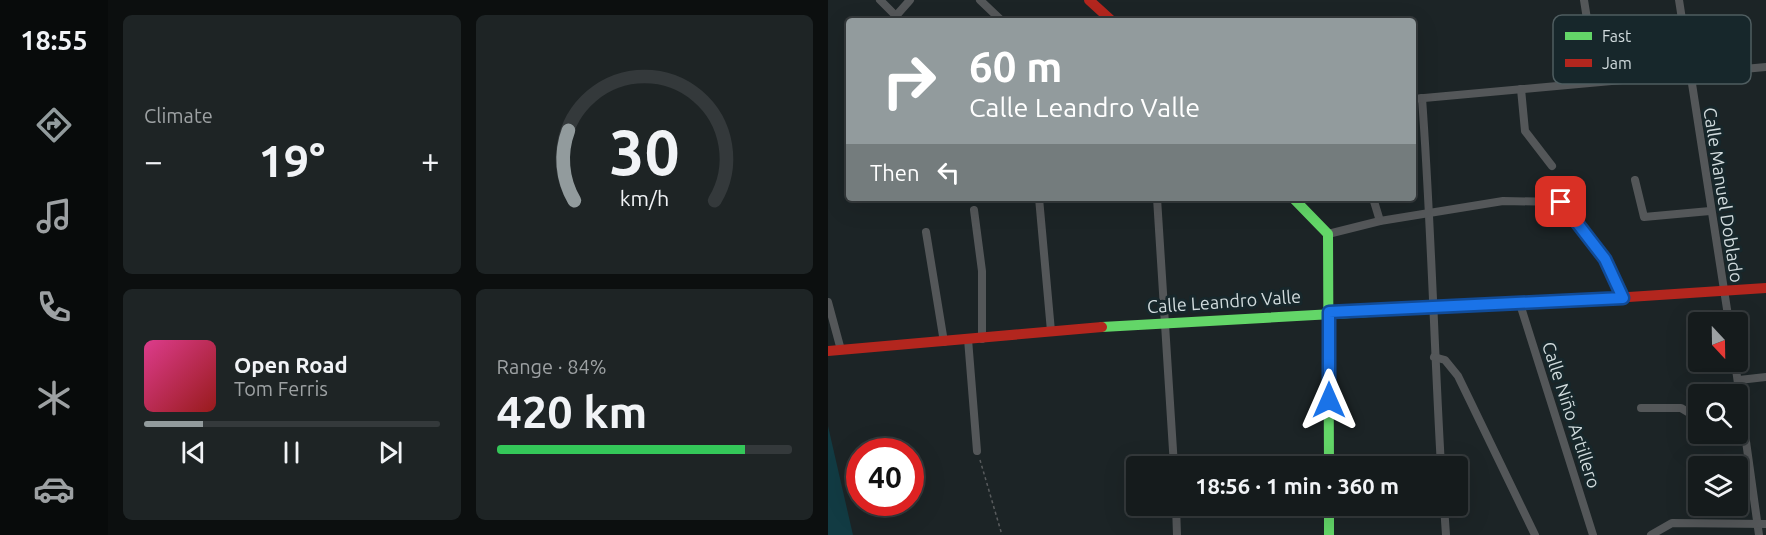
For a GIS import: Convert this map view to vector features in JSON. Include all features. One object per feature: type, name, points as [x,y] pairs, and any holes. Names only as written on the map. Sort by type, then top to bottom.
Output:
[{"type":"street","points":[[880,0],[897,18]]},
{"type":"street","points":[[899,18],[910,0]]},
{"type":"street","points":[[980,0],[999,18]]},
{"type":"street","points":[[1089,0],[1109,18]]},
{"type":"street","points":[[1584,0],[1587,15]]},
{"type":"street","name":"Calle Manuel Doblado","points":[[1679,0],[1681,15]]},
{"type":"street","points":[[1751,69],[1766,68]]},
{"type":"street","points":[[1440,456],[1434,357],[1430,214],[1417,98],[1576,84]]},
{"type":"street","name":"Calle Manuel Doblado","points":[[1691,84],[1727,312]]},
{"type":"street","points":[[1521,89],[1525,131],[1552,166]]},
{"type":"street","points":[[1635,180],[1644,217],[1710,211]]},
{"type":"street","points":[[1039,201],[1051,331]]},
{"type":"street","points":[[1157,201],[1167,322],[1174,456]]},
{"type":"street","points":[[1296,201],[1328,234],[1329,456]]},
{"type":"street","points":[[1374,201],[1380,221]]},
{"type":"street","points":[[1328,234],[1380,221],[1503,201],[1561,202],[1605,259],[1623,298]]},
{"type":"street","points":[[974,210],[982,272],[982,339]]},
{"type":"street","points":[[926,231],[944,342]]},
{"type":"street","name":"Calle Leandro Valle","points":[[828,351],[1167,322],[1520,304],[1766,288]]},
{"type":"street","points":[[828,302],[841,350]]},
{"type":"street","name":"Calle Niño Artillero","points":[[1520,304],[1593,535]]},
{"type":"street","points":[[968,339],[977,451]]},
{"type":"street","points":[[1434,357],[1445,360],[1458,375],[1534,535]]},
{"type":"street","points":[[1737,372],[1738,384]]},
{"type":"street","points":[[1738,380],[1766,377]]},
{"type":"street","points":[[1641,408],[1681,408],[1688,412]]},
{"type":"street","points":[[1746,444],[1762,525],[1758,535]]},
{"type":"street","points":[[1176,516],[1177,535]]},
{"type":"street","points":[[1329,516],[1329,535]]},
{"type":"street","points":[[1445,516],[1446,535]]},
{"type":"street","points":[[1654,534],[1672,523],[1762,525]]},
{"type":"path","points":[[977,451],[1002,535]]},
{"type":"shaded area","points":[[828,426],[846,504],[846,516],[849,516],[853,535],[828,535]]},
{"type":"traffic: fast","points":[[1296,201],[1328,234],[1329,456]]},
{"type":"traffic: fast","points":[[1102,327],[1583,300]]},
{"type":"traffic: fast","points":[[1329,516],[1329,535]]},
{"type":"traffic: jam","points":[[1089,0],[1109,18]]},
{"type":"traffic: jam","points":[[1583,300],[1766,288]]},
{"type":"traffic: jam","points":[[828,351],[1102,327]]},
{"type":"route","points":[[1329,400],[1329,312],[1623,298],[1605,259],[1561,202]]}]
